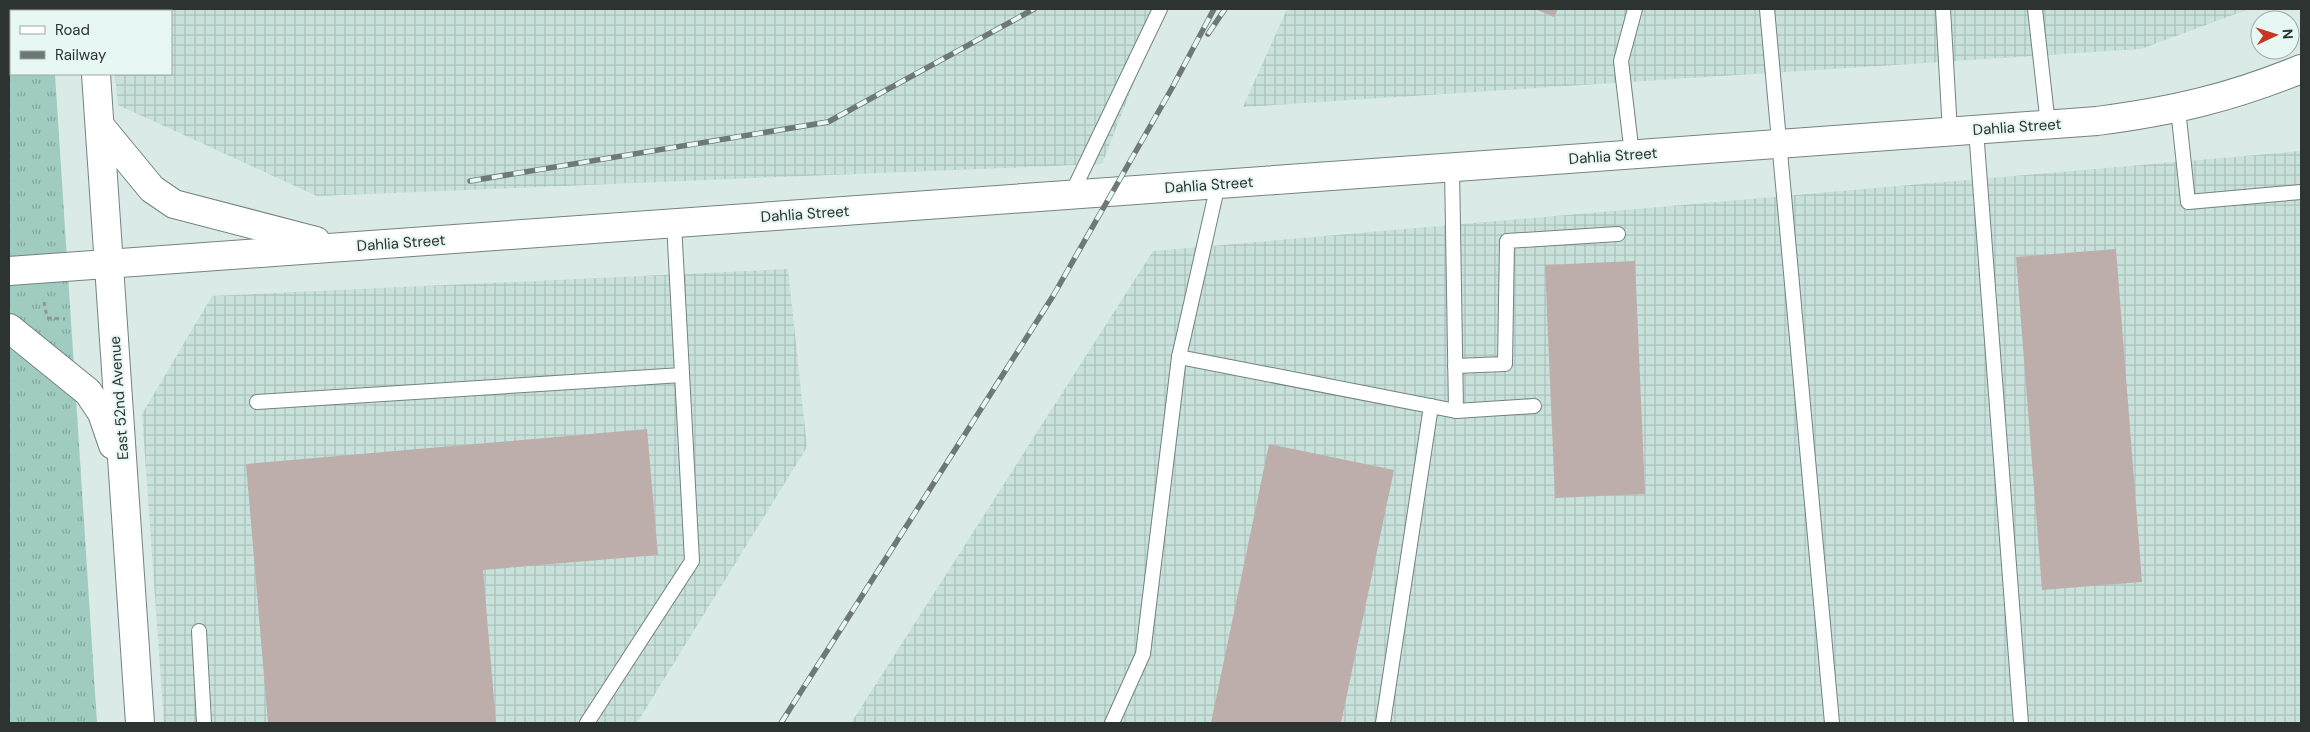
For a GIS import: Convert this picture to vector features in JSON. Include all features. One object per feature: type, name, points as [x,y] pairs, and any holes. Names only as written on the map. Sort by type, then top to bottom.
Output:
[{"type":"street","name":"Dahlia Street","points":[[9,271],[2097,121],[2178,109],[2220,99],[2301,69]]},
{"type":"street","name":"East 52nd Avenue","points":[[96,75],[140,723]]},
{"type":"street","points":[[100,126],[152,189],[174,204],[308,240],[370,246]]},
{"type":"street","points":[[9,328],[88,392],[102,414],[115,450],[125,492]]},
{"type":"lane","points":[[1071,195],[1160,9]]},
{"type":"lane","points":[[1632,154],[1621,62],[1635,9]]},
{"type":"lane","points":[[1767,9],[1832,723]]},
{"type":"lane","points":[[1943,9],[1963,131],[2021,723]]},
{"type":"lane","points":[[2035,9],[2048,125]]},
{"type":"lane","points":[[2178,109],[2188,202],[2301,192]]},
{"type":"lane","points":[[1452,168],[1456,411]]},
{"type":"lane","points":[[1112,723],[1142,654],[1179,357],[1218,184]]},
{"type":"lane","points":[[587,723],[692,561],[674,223]]},
{"type":"lane","points":[[1455,366],[1505,364],[1507,240],[1618,234]]},
{"type":"lane","points":[[1179,357],[1456,411],[1534,406]]},
{"type":"lane","points":[[257,402],[682,376]]},
{"type":"lane","points":[[1383,723],[1431,406]]},
{"type":"lane","points":[[199,631],[204,723]]},
{"type":"path","points":[[44,302],[47,318]]},
{"type":"shaded area","points":[[1163,9],[1102,164],[317,196],[118,105],[115,75],[172,75],[172,10],[110,10]]},
{"type":"shaded area","points":[[1287,9],[2249,9],[2141,49],[1243,107]]},
{"type":"shaded area","points":[[2301,151],[2301,723],[851,723],[1153,251]]},
{"type":"shaded area","points":[[788,269],[807,447],[637,723],[164,723],[142,414],[212,296]]},
{"type":"green space","points":[[9,9],[51,9],[10,10],[10,75],[55,75],[97,723],[9,723]]},
{"type":"building","points":[[1535,9],[1558,9],[1554,17]]},
{"type":"building","points":[[2116,249],[2142,582],[2042,590],[2016,257]]},
{"type":"building","points":[[1635,261],[1645,494],[1555,498],[1545,265]]},
{"type":"building","points":[[647,429],[658,555],[483,570],[496,723],[268,723],[246,464]]},
{"type":"building","points":[[1269,444],[1394,470],[1341,723],[1211,723]]},
{"type":"railway","points":[[470,181],[828,122],[1034,9]]},
{"type":"railway","points":[[781,723],[1053,296],[1172,88],[1214,9]]},
{"type":"railway","points":[[1208,34],[1225,9]]}]
